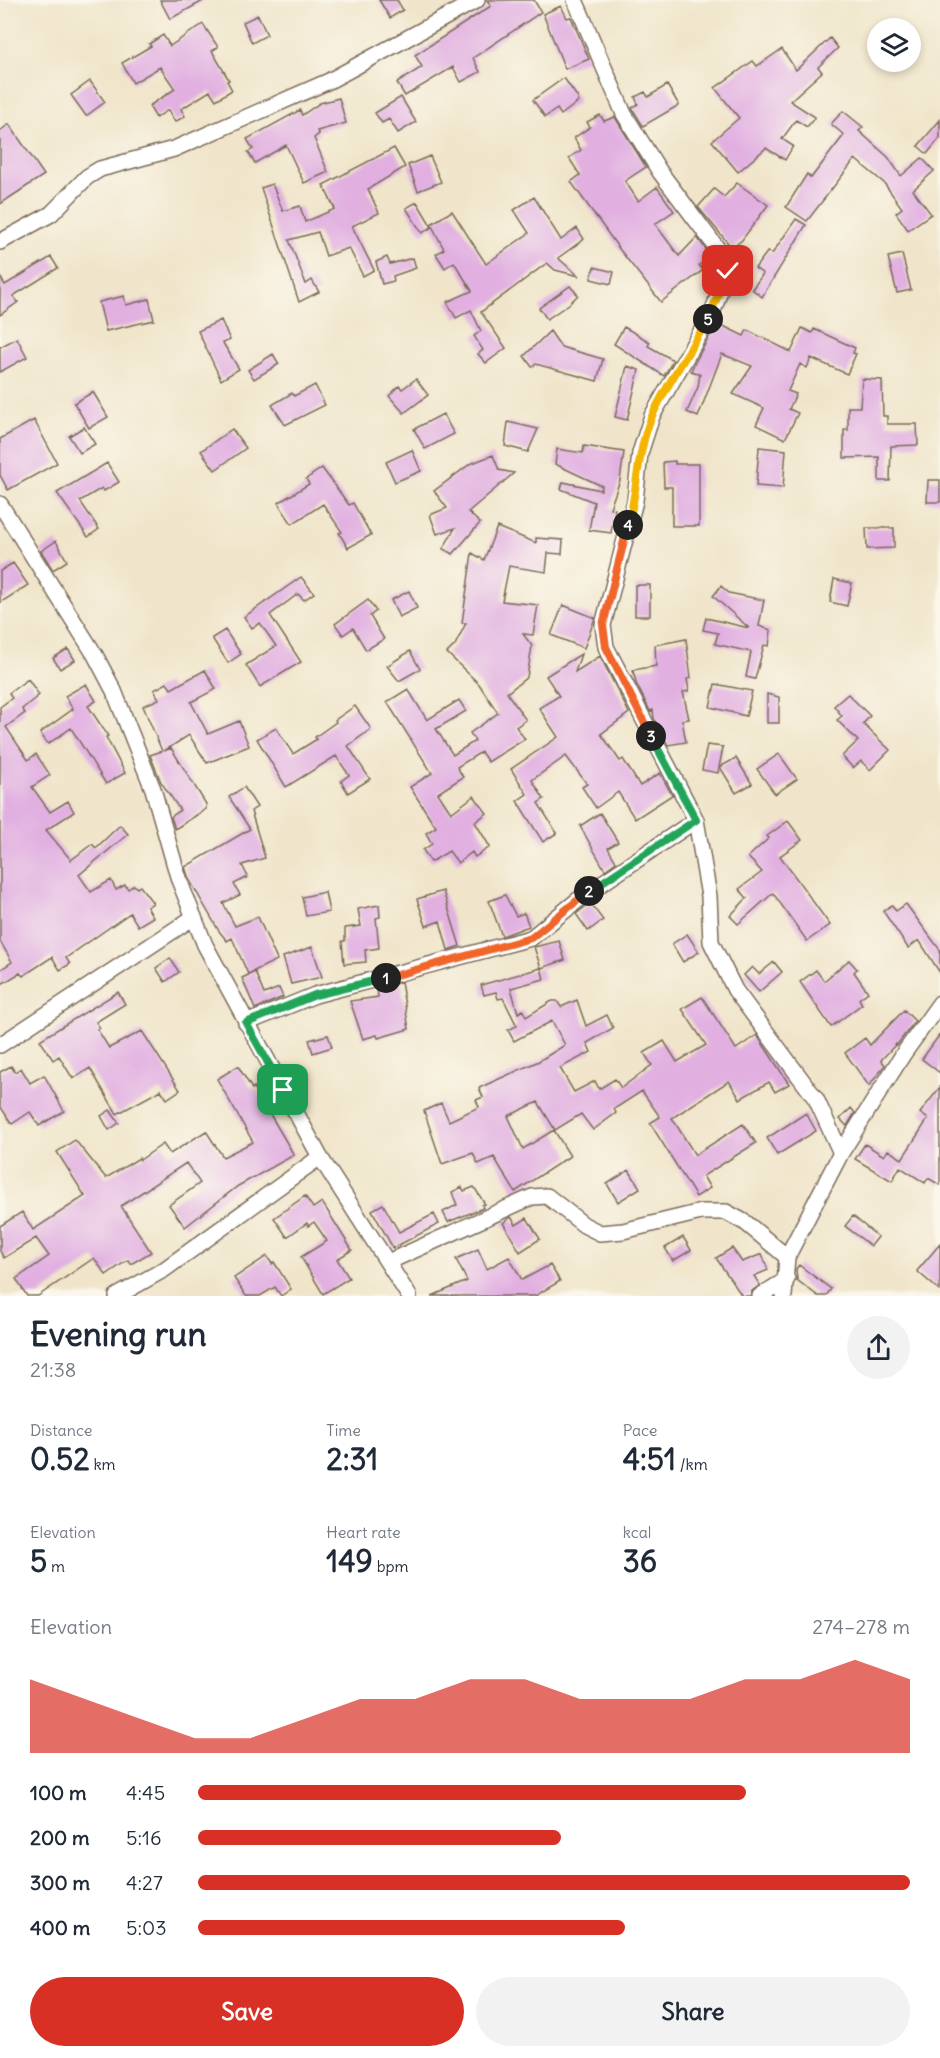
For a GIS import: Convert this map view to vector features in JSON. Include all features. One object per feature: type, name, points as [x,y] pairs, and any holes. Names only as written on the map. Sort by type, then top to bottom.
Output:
[{"type":"street","points":[[0,242],[51,214],[87,177],[100,169],[174,149],[278,105],[349,71],[477,0]]},
{"type":"street","points":[[575,0],[629,122],[660,172],[729,264],[712,311],[652,416],[640,453],[635,501],[603,625],[606,647],[696,820],[709,896],[711,942],[735,990],[816,1099],[841,1153]]},
{"type":"street","points":[[0,504],[95,655],[114,691],[153,789],[179,880],[205,945],[320,1157],[409,1296]]},
{"type":"street","points":[[246,1023],[315,995],[531,938],[583,896],[696,820]]},
{"type":"street","points":[[0,1045],[194,917]]},
{"type":"street","points":[[784,1296],[787,1257],[841,1153],[904,1053],[940,1003]]},
{"type":"street","points":[[117,1296],[165,1269],[320,1157]]},
{"type":"street","points":[[388,1262],[532,1197],[548,1196],[584,1225],[600,1233],[623,1231],[701,1212],[726,1212],[746,1222],[787,1257]]},
{"type":"street","points":[[760,1296],[787,1279]]},
{"type":"building","points":[[160,0],[205,0],[170,19]]},
{"type":"building","points":[[379,0],[397,0],[403,10],[390,18]]},
{"type":"building","points":[[487,0],[534,0],[541,12],[473,58],[480,72],[461,82],[453,67],[405,96],[397,83],[422,67],[415,55],[491,6]]},
{"type":"building","points":[[561,6],[567,18],[571,17],[589,59],[565,69],[543,14]]},
{"type":"building","points":[[258,15],[267,35],[252,43],[243,22]]},
{"type":"building","points":[[203,24],[218,47],[212,51],[229,80],[227,81],[232,90],[216,100],[210,91],[181,109],[185,116],[175,122],[168,110],[156,118],[149,106],[175,89],[160,67],[133,83],[122,63],[151,46],[149,44],[163,35],[170,46]]},
{"type":"building","points":[[830,38],[838,48],[818,67],[822,72],[790,101],[815,117],[807,127],[796,120],[782,139],[793,146],[785,160],[766,148],[738,172],[712,141],[739,118],[715,88],[753,61],[757,66],[782,49],[796,70]]},
{"type":"building","points":[[564,78],[578,98],[578,102],[561,115],[557,109],[545,117],[533,100]]},
{"type":"building","points":[[90,81],[105,102],[86,116],[71,95]]},
{"type":"building","points":[[667,85],[679,105],[643,126],[632,108],[638,104],[635,97],[645,92],[648,97]]},
{"type":"building","points":[[401,97],[416,122],[398,133],[389,119],[382,123],[375,113]]},
{"type":"building","points":[[339,98],[346,123],[317,131],[319,134],[314,138],[328,172],[304,183],[286,145],[255,163],[248,152],[253,149],[247,139],[300,110],[302,115],[320,103]]},
{"type":"building","points":[[843,111],[863,127],[859,131],[888,157],[901,176],[922,158],[934,171],[913,190],[931,214],[908,230],[896,213],[902,208],[884,183],[855,159],[807,221],[786,207],[807,174],[811,178],[844,135],[831,124]]},
{"type":"building","points":[[600,115],[604,121],[615,117],[646,167],[625,181],[638,201],[657,187],[674,211],[655,224],[679,256],[697,237],[710,255],[699,265],[703,270],[661,302],[571,182],[580,175],[569,158],[581,150],[574,138],[590,127],[587,122]]},
{"type":"building","points":[[940,120],[940,138],[927,154],[918,146]]},
{"type":"building","points":[[9,124],[44,175],[0,204],[0,131]]},
{"type":"building","points":[[394,148],[405,167],[368,189],[379,213],[352,226],[374,270],[363,276],[349,248],[326,256],[318,232],[289,240],[306,284],[312,280],[319,292],[299,302],[261,188],[272,184],[283,211],[300,206],[305,222],[335,209],[323,185]]},
{"type":"building","points":[[430,156],[441,182],[418,191],[408,165]]},
{"type":"building","points":[[737,183],[768,205],[742,240],[732,248],[698,207],[714,189],[724,197]]},
{"type":"building","points":[[534,197],[561,240],[577,228],[584,239],[558,258],[579,276],[555,270],[547,263],[481,312],[506,348],[486,363],[478,354],[483,350],[474,336],[481,331],[471,310],[456,318],[447,302],[472,291],[454,262],[445,268],[436,254],[444,249],[431,224],[452,211],[486,264],[529,233],[514,210]]},
{"type":"building","points":[[417,202],[432,227],[422,233],[406,208]]},
{"type":"building","points":[[796,219],[806,225],[762,297],[752,289],[763,274],[755,268],[768,251],[772,254]]},
{"type":"building","points":[[902,254],[911,290],[897,293],[888,257]]},
{"type":"building","points":[[51,257],[58,268],[13,296],[18,302],[0,315],[0,277],[5,285]]},
{"type":"building","points":[[387,257],[390,264],[413,258],[416,268],[393,276],[394,281],[382,284],[376,262]]},
{"type":"building","points":[[594,267],[614,272],[611,284],[591,279]]},
{"type":"building","points":[[570,286],[578,295],[547,319],[539,308]]},
{"type":"building","points":[[124,296],[126,305],[149,299],[154,320],[106,331],[99,302]]},
{"type":"building","points":[[221,320],[230,340],[223,343],[239,369],[221,380],[198,331]]},
{"type":"building","points":[[717,323],[744,336],[747,330],[791,352],[802,328],[812,333],[814,329],[855,348],[853,353],[856,354],[847,374],[811,358],[807,368],[800,364],[788,391],[796,394],[789,409],[798,413],[785,439],[756,425],[764,408],[733,394],[752,366],[722,354],[698,417],[687,412],[698,387],[700,374],[691,371]]},
{"type":"building","points":[[624,327],[650,342],[648,346],[673,360],[664,376],[614,344]]},
{"type":"building","points":[[550,331],[561,347],[603,359],[597,381],[536,364],[532,367],[524,356]]},
{"type":"building","points":[[17,338],[27,357],[0,372],[0,347]]},
{"type":"building","points":[[273,354],[279,364],[254,379],[248,370]]},
{"type":"building","points":[[627,366],[639,370],[627,420],[615,417]]},
{"type":"building","points":[[416,379],[428,395],[404,413],[389,396],[399,386],[402,389]]},
{"type":"building","points":[[862,379],[882,380],[883,416],[887,416],[887,424],[917,424],[918,445],[891,446],[890,481],[879,481],[879,457],[844,458],[844,430],[848,430],[848,407],[860,407]]},
{"type":"building","points":[[315,385],[325,405],[285,425],[272,405],[292,393],[294,396]]},
{"type":"building","points":[[93,392],[108,417],[89,428],[74,403]]},
{"type":"building","points":[[443,414],[454,434],[425,449],[414,429]]},
{"type":"building","points":[[34,420],[57,463],[8,490],[0,475],[0,439]]},
{"type":"building","points":[[508,422],[538,429],[528,452],[505,446]]},
{"type":"building","points":[[84,427],[95,444],[80,453],[69,436]]},
{"type":"building","points":[[232,429],[246,448],[215,470],[201,451]]},
{"type":"building","points":[[584,446],[624,452],[620,480],[610,508],[615,509],[611,533],[589,530],[594,502],[561,489],[563,482],[601,490],[602,486],[555,464],[557,449],[583,453]]},
{"type":"building","points":[[759,447],[786,450],[783,488],[756,486]]},
{"type":"building","points":[[412,450],[421,471],[395,482],[386,462]]},
{"type":"building","points":[[493,455],[499,470],[514,473],[468,512],[480,523],[453,554],[443,549],[455,528],[437,534],[430,515],[447,508],[434,491],[470,464]]},
{"type":"building","points":[[675,461],[675,464],[699,464],[699,526],[672,526],[672,487],[664,487],[663,462]]},
{"type":"building","points":[[107,463],[119,482],[104,491],[102,488],[80,501],[99,529],[88,537],[57,493]]},
{"type":"building","points":[[322,468],[349,505],[353,503],[371,535],[348,548],[339,533],[342,532],[323,504],[292,524],[278,503],[309,484],[306,479]]},
{"type":"building","points":[[928,480],[940,480],[940,502],[927,502]]},
{"type":"building","points":[[497,527],[536,543],[536,538],[563,540],[562,554],[548,553],[546,572],[509,566],[502,601],[538,605],[533,635],[523,634],[532,646],[527,677],[507,693],[526,720],[516,727],[525,739],[488,762],[481,752],[457,767],[463,777],[438,793],[451,813],[474,796],[487,813],[475,822],[490,847],[475,857],[472,852],[458,863],[449,851],[431,862],[423,850],[432,844],[426,833],[436,827],[410,787],[432,773],[387,702],[408,689],[427,720],[459,700],[466,711],[436,729],[453,755],[475,741],[470,733],[498,713],[479,684],[447,653],[455,645],[466,623],[462,623],[472,553],[484,560]]},
{"type":"building","points":[[866,528],[894,528],[894,548],[867,549]]},
{"type":"building","points":[[56,541],[67,561],[53,570],[41,551]]},
{"type":"building","points":[[13,563],[28,585],[0,603],[0,571]]},
{"type":"building","points":[[301,577],[314,593],[304,600],[298,594],[270,615],[301,662],[260,687],[246,665],[276,646],[260,623],[252,628],[244,617]]},
{"type":"building","points":[[834,579],[852,583],[847,606],[830,602]]},
{"type":"building","points":[[635,585],[650,585],[650,616],[635,616]]},
{"type":"building","points":[[721,586],[729,593],[764,600],[759,626],[771,630],[769,646],[764,645],[755,679],[746,677],[751,652],[715,644],[718,633],[703,630],[706,618],[749,628],[713,596]]},
{"type":"building","points":[[409,591],[417,608],[399,617],[391,600]]},
{"type":"building","points":[[368,600],[376,611],[370,616],[384,639],[366,650],[353,628],[343,635],[335,624]]},
{"type":"building","points":[[563,605],[595,618],[584,648],[551,635]]},
{"type":"building","points":[[225,630],[241,654],[228,663],[212,638]]},
{"type":"building","points":[[686,639],[691,678],[687,679],[689,691],[683,692],[689,719],[682,720],[686,742],[668,745],[654,719],[653,710],[650,711],[636,683],[633,670],[656,666],[655,645]]},
{"type":"building","points":[[68,649],[75,660],[60,669],[53,658]]},
{"type":"building","points":[[410,651],[420,669],[399,681],[387,666]]},
{"type":"building","points":[[581,654],[575,672],[600,656],[629,713],[601,734],[620,761],[623,759],[640,786],[660,773],[672,795],[635,819],[618,792],[596,808],[582,787],[587,784],[566,756],[532,780],[544,799],[538,803],[557,833],[543,842],[517,801],[527,794],[511,769],[558,737],[539,708],[559,696],[546,676]]},
{"type":"building","points":[[205,670],[216,689],[191,702],[208,734],[239,721],[249,746],[207,763],[189,735],[164,751],[171,748],[206,804],[206,809],[175,829],[171,817],[180,810],[161,782],[150,755],[162,751],[143,706],[159,699],[154,690],[167,683],[171,689]]},
{"type":"building","points":[[28,679],[39,695],[22,709],[25,713],[6,727],[28,760],[36,754],[50,775],[32,787],[50,812],[68,801],[74,812],[46,830],[71,860],[92,844],[96,848],[120,825],[128,834],[79,875],[91,892],[111,880],[116,890],[125,885],[128,889],[134,885],[137,888],[140,886],[153,903],[147,907],[153,917],[138,926],[130,913],[66,958],[70,964],[60,970],[52,957],[23,976],[20,973],[0,985],[0,970],[12,962],[0,941],[0,707],[12,698],[9,693]]},
{"type":"building","points":[[86,684],[96,701],[88,706],[108,736],[106,737],[125,773],[106,784],[71,728],[48,744],[40,733],[73,709],[65,696]]},
{"type":"building","points":[[715,684],[752,691],[746,716],[710,707]]},
{"type":"building","points":[[767,694],[779,697],[779,723],[767,723]]},
{"type":"building","points":[[848,694],[870,716],[863,724],[890,750],[870,770],[861,761],[853,768],[842,756],[858,741],[837,720],[842,716],[834,706]]},
{"type":"building","points":[[355,706],[371,729],[348,746],[370,779],[348,793],[341,781],[349,775],[336,756],[286,787],[257,739],[276,728],[293,754],[317,739],[315,737]]},
{"type":"building","points":[[707,745],[723,747],[718,773],[702,770]]},
{"type":"building","points":[[779,754],[797,779],[775,794],[757,769]]},
{"type":"building","points":[[736,758],[752,784],[736,793],[720,767]]},
{"type":"building","points":[[244,787],[257,807],[251,811],[265,858],[242,865],[248,877],[234,884],[240,895],[223,903],[235,926],[258,917],[277,960],[248,974],[232,938],[227,941],[219,931],[189,879],[185,867],[250,829],[229,797]]},
{"type":"building","points":[[600,813],[618,842],[608,848],[616,862],[605,870],[580,826]]},
{"type":"building","points":[[788,821],[802,840],[780,856],[830,925],[807,941],[773,893],[738,924],[730,916],[747,898],[739,889],[762,872],[748,857],[769,838],[767,836]]},
{"type":"building","points":[[443,891],[460,946],[448,950],[440,921],[426,926],[417,899]]},
{"type":"building","points":[[325,892],[329,912],[306,916],[302,897]]},
{"type":"building","points":[[505,895],[516,916],[524,913],[529,926],[502,936],[489,901]]},
{"type":"building","points":[[590,903],[603,920],[588,931],[576,914]]},
{"type":"building","points":[[906,904],[940,950],[940,973],[919,940],[908,948],[883,911],[892,905],[896,911]]},
{"type":"building","points":[[379,905],[380,917],[376,918],[379,948],[365,950],[366,962],[344,964],[342,941],[345,941],[345,928],[361,926],[358,909]]},
{"type":"building","points":[[687,934],[699,952],[683,962],[672,944]]},
{"type":"building","points":[[559,941],[565,960],[541,968],[534,947]]},
{"type":"building","points":[[312,947],[322,977],[291,984],[283,957]]},
{"type":"building","points":[[170,958],[179,972],[165,982],[156,968]]},
{"type":"building","points":[[849,960],[857,969],[854,972],[868,992],[859,999],[862,1004],[831,1027],[800,982],[816,970],[824,981]]},
{"type":"building","points":[[774,962],[782,972],[759,992],[744,975],[752,967],[759,974]]},
{"type":"building","points":[[541,968],[544,979],[511,988],[518,1013],[523,1010],[526,1017],[552,1001],[557,1001],[561,1007],[577,1000],[586,1026],[607,1015],[613,1028],[587,1043],[591,1052],[560,1068],[574,1092],[595,1081],[599,1089],[615,1079],[621,1088],[652,1065],[644,1053],[664,1041],[677,1062],[706,1045],[682,1009],[702,997],[736,1049],[757,1035],[789,1084],[775,1092],[769,1082],[740,1099],[729,1081],[672,1118],[695,1155],[743,1124],[756,1143],[703,1176],[710,1188],[696,1197],[650,1123],[660,1117],[642,1091],[614,1109],[616,1113],[593,1130],[581,1114],[555,1130],[538,1102],[508,1116],[523,1149],[554,1130],[570,1156],[515,1192],[494,1157],[478,1164],[473,1153],[442,1164],[424,1111],[441,1103],[449,1121],[479,1107],[476,1100],[483,1097],[479,1088],[539,1061],[565,1045],[552,1021],[514,1041],[508,1030],[517,1026],[503,998],[498,999],[496,992],[484,995],[481,985]]},
{"type":"building","points":[[255,972],[264,994],[279,988],[283,997],[255,1009],[242,978]]},
{"type":"building","points":[[401,982],[409,1029],[378,1038],[377,1035],[363,1039],[350,1001],[378,997],[377,989]]},
{"type":"building","points":[[118,992],[125,1004],[96,1022],[100,1028],[97,1029],[109,1048],[142,1031],[180,1090],[167,1099],[161,1090],[117,1114],[90,1068],[73,1079],[59,1056],[53,1060],[40,1040]]},
{"type":"building","points":[[904,1010],[915,1021],[897,1045],[881,1060],[885,1065],[869,1086],[845,1053],[865,1038],[870,1045]]},
{"type":"building","points":[[940,1034],[940,1073],[922,1059]]},
{"type":"building","points":[[328,1035],[332,1047],[313,1053],[309,1040]]},
{"type":"building","points":[[11,1066],[15,1072],[21,1068],[30,1083],[44,1075],[64,1111],[39,1126],[30,1112],[12,1124],[0,1106],[0,1072]]},
{"type":"building","points":[[238,1066],[252,1089],[254,1087],[294,1155],[238,1186],[185,1227],[169,1205],[200,1183],[186,1163],[121,1206],[151,1252],[131,1264],[128,1260],[106,1275],[94,1258],[38,1296],[27,1296],[16,1279],[49,1256],[36,1238],[4,1258],[0,1251],[0,1226],[22,1212],[33,1230],[85,1196],[57,1152],[75,1140],[106,1178],[139,1158],[140,1160],[163,1144],[170,1154],[206,1131],[223,1157],[253,1142],[217,1079]]},
{"type":"building","points":[[940,1087],[940,1185],[928,1178],[925,1183],[900,1167],[892,1181],[855,1159],[865,1144],[884,1156],[888,1150],[902,1159],[928,1119],[920,1113]]},
{"type":"building","points":[[851,1108],[855,1113],[847,1126],[840,1119]]},
{"type":"building","points":[[110,1110],[119,1123],[109,1130],[101,1116]]},
{"type":"building","points":[[806,1113],[816,1131],[777,1155],[767,1138]]},
{"type":"building","points":[[629,1170],[640,1188],[618,1202],[607,1184]]},
{"type":"building","points":[[462,1187],[464,1191],[474,1187],[485,1204],[482,1205],[483,1208],[448,1222],[443,1212],[457,1205],[452,1192]]},
{"type":"building","points":[[305,1196],[313,1208],[322,1202],[352,1250],[337,1259],[349,1278],[323,1294],[301,1257],[327,1241],[314,1222],[308,1226],[307,1223],[287,1237],[274,1218]]},
{"type":"building","points":[[383,1204],[399,1232],[434,1214],[439,1224],[393,1248],[372,1210]]},
{"type":"building","points":[[853,1216],[878,1237],[871,1246],[845,1226]]},
{"type":"building","points":[[511,1217],[516,1225],[527,1218],[540,1239],[520,1252],[503,1223]]},
{"type":"building","points":[[683,1237],[691,1250],[673,1261],[665,1248]]},
{"type":"building","points":[[940,1244],[940,1291],[917,1271]]},
{"type":"building","points":[[732,1248],[742,1262],[762,1254],[768,1270],[754,1276],[760,1285],[752,1291],[750,1296],[742,1296],[716,1258]]},
{"type":"building","points":[[478,1249],[487,1269],[509,1257],[522,1280],[550,1265],[560,1281],[535,1296],[432,1296],[467,1281],[456,1259]]},
{"type":"building","points":[[267,1256],[272,1264],[274,1262],[291,1289],[281,1296],[275,1287],[260,1296],[246,1296],[234,1278]]},
{"type":"building","points":[[799,1265],[831,1289],[826,1296],[818,1296],[797,1280],[796,1269]]},
{"type":"route","points":[[283,1090],[246,1023],[315,995],[403,974],[531,938],[583,896],[696,820],[606,647],[603,625],[635,501],[640,453],[652,416],[712,311],[728,271]]}]
